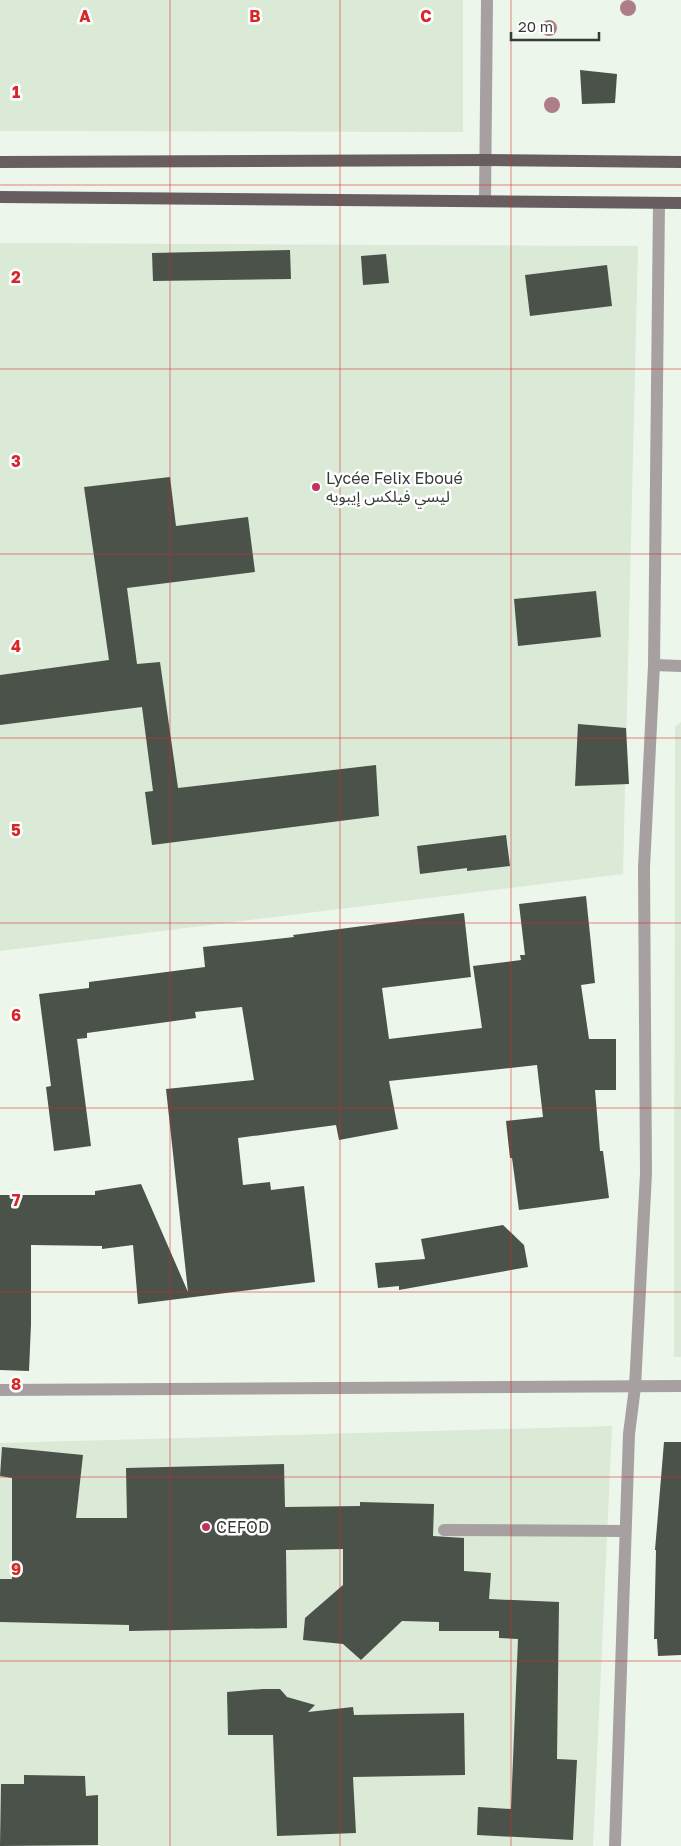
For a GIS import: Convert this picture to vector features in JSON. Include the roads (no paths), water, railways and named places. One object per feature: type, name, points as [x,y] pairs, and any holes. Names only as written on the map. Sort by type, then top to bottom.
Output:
[{"type":"main road","points":[[0,162],[486,160],[681,162]]},
{"type":"main road","points":[[0,197],[681,203]]},
{"type":"street","points":[[485,201],[487,0]]},
{"type":"street","points":[[615,1846],[629,1434],[635,1387],[646,1173],[644,868],[654,665],[659,203]]},
{"type":"street","points":[[654,665],[681,666]]},
{"type":"street","points":[[0,1390],[681,1386]]},
{"type":"street","points":[[444,1530],[625,1531]]},
{"type":"place","name":"Lycée Felix Eboué ليسي فيلكس إيبويه","points":[[316,487]]},
{"type":"place","name":"CEFOD","points":[[206,1527]]}]
